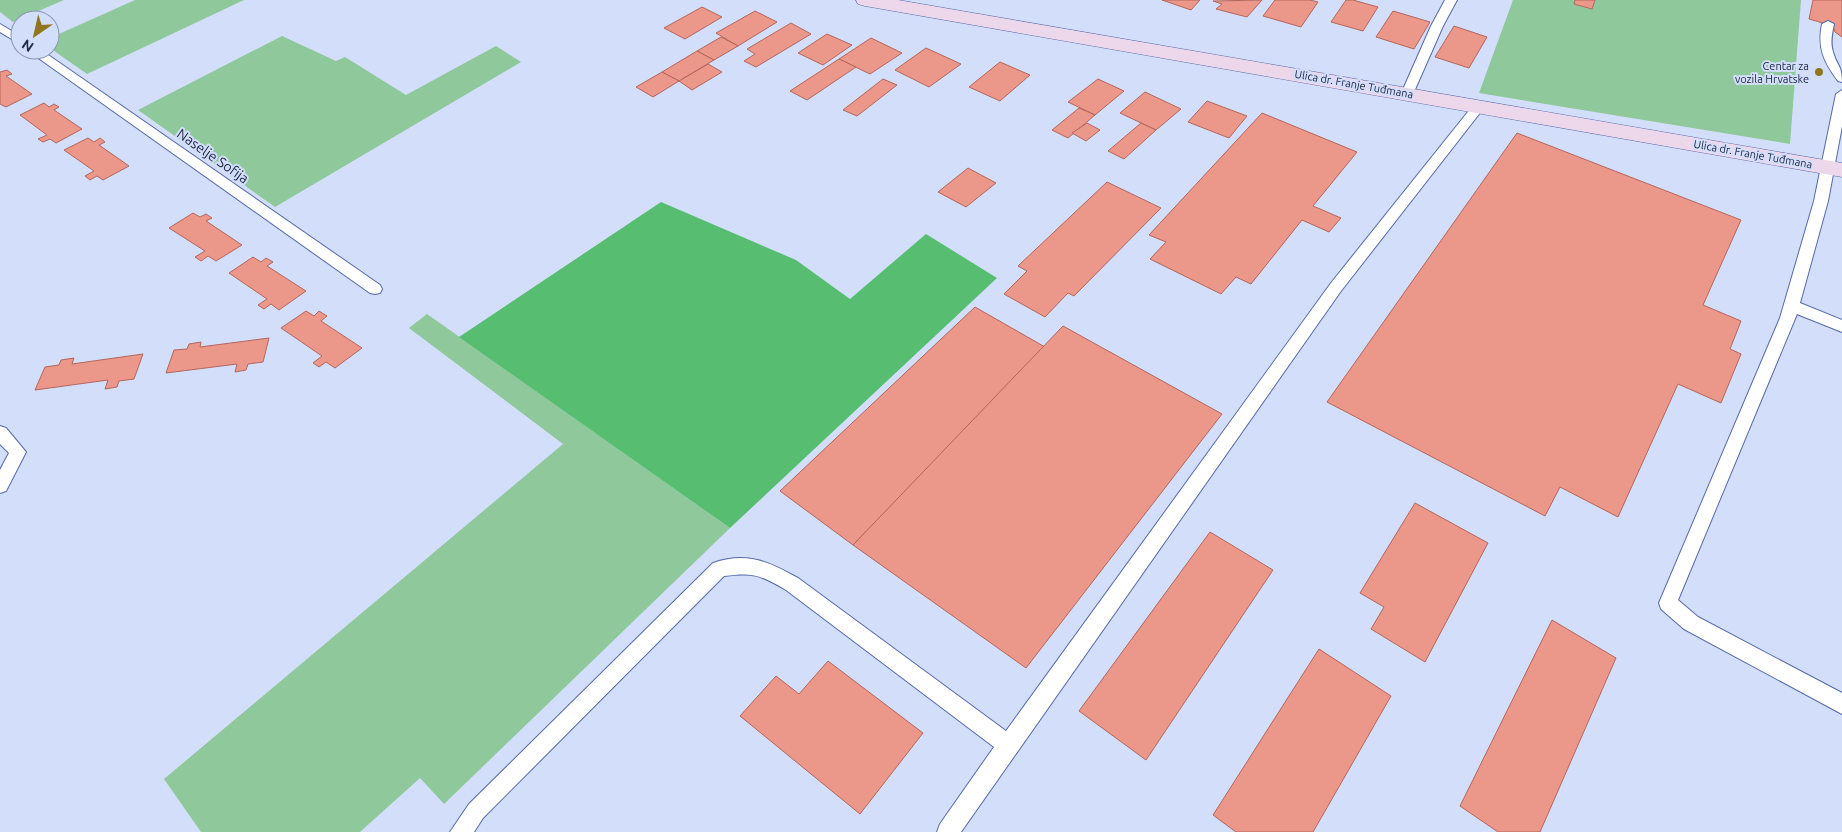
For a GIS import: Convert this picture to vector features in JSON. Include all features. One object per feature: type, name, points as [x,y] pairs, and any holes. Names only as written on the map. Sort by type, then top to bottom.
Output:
[{"type":"main road","name":"Ulica dr. Franje Tuđmana","points":[[865,0],[1835,169]]},
{"type":"lane","points":[[1407,94],[1451,0]]},
{"type":"lane","points":[[1828,24],[1825,50],[1842,78]]},
{"type":"lane","name":"Naselje Sofija","points":[[47,60],[375,289]]},
{"type":"lane","points":[[1842,94],[1835,169],[1821,201],[1791,306],[1668,603],[1691,623],[1842,704]]},
{"type":"lane","points":[[948,832],[1336,287],[1479,106]]},
{"type":"lane","points":[[1791,306],[1842,326]]},
{"type":"lane","points":[[0,433],[18,452],[0,486]]},
{"type":"lane","points":[[461,832],[476,811],[719,569],[740,566],[763,568],[792,584],[1008,746]]},
{"type":"green space","points":[[0,0],[64,0],[41,10],[10,10],[10,20],[0,12]]},
{"type":"green space","points":[[135,0],[244,0],[87,74],[60,55],[60,34]]},
{"type":"green space","points":[[1513,0],[1801,0],[1790,144],[1479,93]]},
{"type":"green space","points":[[282,36],[336,61],[345,57],[406,95],[496,46],[521,62],[275,207],[138,110]]},
{"type":"green space","points":[[661,202],[796,260],[850,299],[926,234],[997,278],[730,528],[459,337]]},
{"type":"green space","points":[[427,314],[730,528],[444,804],[420,778],[360,832],[201,832],[164,779],[563,444],[409,328]]},
{"type":"building","points":[[1162,0],[1200,0],[1191,10]]},
{"type":"building","points":[[1262,0],[1247,17],[1216,9],[1222,4],[1213,1]]},
{"type":"building","points":[[1275,0],[1310,0],[1318,2],[1301,27],[1263,16]]},
{"type":"building","points":[[1346,0],[1378,7],[1363,31],[1331,22]]},
{"type":"building","points":[[1575,0],[1595,0],[1592,9],[1574,4]]},
{"type":"building","points":[[1813,0],[1842,0],[1842,37],[1835,32],[1833,26],[1809,19]]},
{"type":"building","points":[[702,7],[722,17],[685,39],[664,28]]},
{"type":"building","points":[[755,11],[777,22],[738,46],[716,33]]},
{"type":"building","points":[[1393,11],[1430,22],[1414,49],[1376,37]]},
{"type":"building","points":[[791,23],[811,34],[756,67],[744,61],[755,54],[747,49]]},
{"type":"building","points":[[1454,26],[1487,37],[1469,68],[1435,57]]},
{"type":"building","points":[[827,34],[852,45],[823,65],[798,53]]},
{"type":"building","points":[[721,37],[738,46],[714,60],[697,51]]},
{"type":"building","points":[[871,38],[902,53],[870,74],[839,59]]},
{"type":"building","points":[[926,48],[961,64],[929,87],[895,70]]},
{"type":"building","points":[[697,51],[714,60],[679,81],[662,72]]},
{"type":"building","points":[[839,59],[856,67],[807,100],[790,91]]},
{"type":"building","points":[[1000,62],[1030,75],[1000,101],[969,87]]},
{"type":"building","points":[[708,64],[722,72],[692,90],[679,81]]},
{"type":"building","points":[[7,70],[12,74],[6,76],[32,94],[6,107],[0,104],[0,72]]},
{"type":"building","points":[[662,72],[679,81],[653,97],[636,87]]},
{"type":"building","points":[[883,79],[897,85],[857,116],[843,110]]},
{"type":"building","points":[[1098,79],[1124,91],[1095,115],[1068,102]]},
{"type":"building","points":[[1145,92],[1181,109],[1156,130],[1120,113]]},
{"type":"building","points":[[1207,101],[1247,116],[1229,138],[1188,122]]},
{"type":"building","points":[[44,103],[49,107],[54,104],[59,107],[54,110],[82,129],[56,143],[50,139],[43,142],[38,139],[47,135],[20,115]]},
{"type":"building","points":[[1079,108],[1095,115],[1068,138],[1052,130]]},
{"type":"building","points":[[1262,113],[1357,152],[1313,206],[1341,218],[1329,232],[1302,220],[1251,284],[1236,277],[1221,294],[1150,259],[1166,242],[1149,235]]},
{"type":"building","points":[[1087,123],[1100,130],[1086,141],[1072,133]]},
{"type":"building","points":[[1141,123],[1156,130],[1124,159],[1108,151]]},
{"type":"building","points":[[1517,133],[1741,220],[1703,305],[1741,321],[1730,349],[1741,354],[1721,403],[1678,384],[1618,517],[1560,487],[1545,516],[1327,402]]},
{"type":"building","points":[[88,138],[94,142],[100,138],[105,142],[99,145],[129,166],[103,180],[97,176],[90,180],[85,176],[94,171],[64,150]]},
{"type":"building","points":[[968,168],[996,183],[966,207],[938,192]]},
{"type":"building","points":[[1107,182],[1161,208],[1074,296],[1068,293],[1045,317],[1004,294],[1027,271],[1018,266]]},
{"type":"building","points":[[193,213],[200,217],[206,214],[212,218],[206,221],[242,245],[216,261],[208,256],[201,261],[195,257],[205,251],[169,228]]},
{"type":"building","points":[[253,257],[261,262],[266,258],[273,262],[267,266],[306,291],[279,310],[271,304],[264,309],[258,305],[267,299],[229,273]]},
{"type":"building","points":[[975,307],[1045,347],[853,545],[780,491]]},
{"type":"building","points":[[306,311],[314,316],[319,311],[327,316],[321,321],[362,348],[335,368],[326,362],[319,367],[313,363],[322,356],[281,328]]},
{"type":"building","points":[[1063,326],[1222,414],[1026,668],[853,545]]},
{"type":"building","points":[[269,338],[263,362],[248,364],[246,370],[235,372],[237,364],[166,373],[174,350],[187,349],[189,344],[201,342],[200,347]]},
{"type":"building","points":[[143,354],[134,379],[119,381],[117,387],[105,389],[108,380],[35,390],[45,367],[59,365],[61,360],[74,358],[72,364]]},
{"type":"building","points":[[1415,503],[1488,543],[1425,662],[1371,629],[1384,607],[1360,593]]},
{"type":"building","points":[[1210,532],[1273,570],[1146,760],[1079,711]]},
{"type":"building","points":[[1552,620],[1616,658],[1540,832],[1498,832],[1460,806]]},
{"type":"building","points":[[1319,649],[1391,696],[1313,832],[1236,832],[1213,815]]},
{"type":"building","points":[[828,661],[923,733],[860,814],[740,716],[776,676],[799,694]]},
{"type":"place","name":"Centar za vozila Hrvatske","points":[[1819,72]]}]
